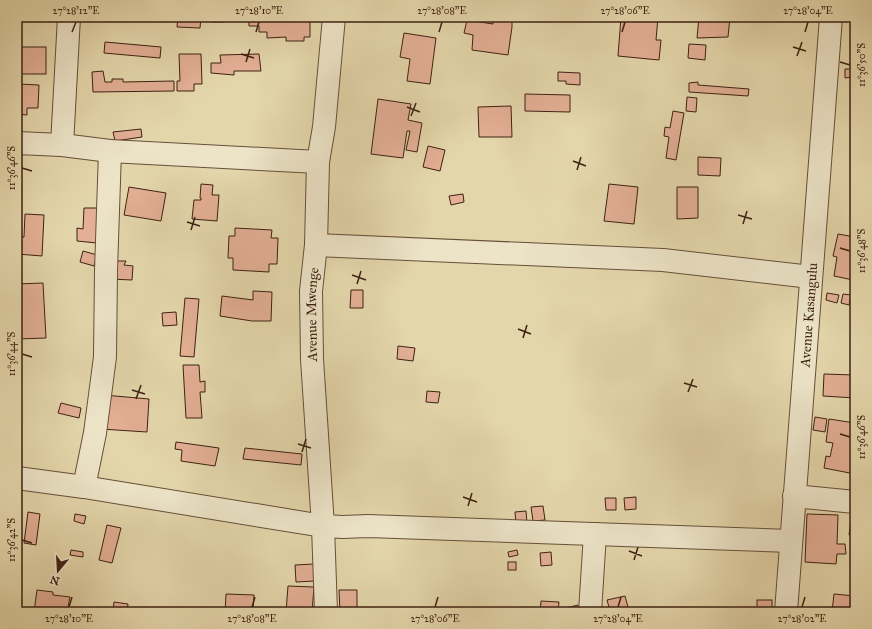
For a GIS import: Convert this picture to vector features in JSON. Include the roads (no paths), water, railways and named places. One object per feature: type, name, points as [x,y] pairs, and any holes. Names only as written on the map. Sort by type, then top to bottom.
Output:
[{"type":"street","points":[[62,146],[69,17]]},
{"type":"street","name":"Avenue Mwenge","points":[[326,612],[323,526],[312,359],[311,291],[316,244],[319,176],[318,162],[324,128],[334,17]]},
{"type":"street","name":"Avenue Kasangulu","points":[[786,612],[831,17]]},
{"type":"street","points":[[17,143],[110,151],[318,162]]},
{"type":"street","points":[[84,487],[95,433],[105,357],[110,151]]},
{"type":"street","points":[[316,244],[663,260],[812,277]]},
{"type":"street","points":[[17,478],[84,487],[323,526],[368,526],[791,541]]},
{"type":"street","points":[[794,496],[855,502]]},
{"type":"street","points":[[590,612],[595,534]]}]
